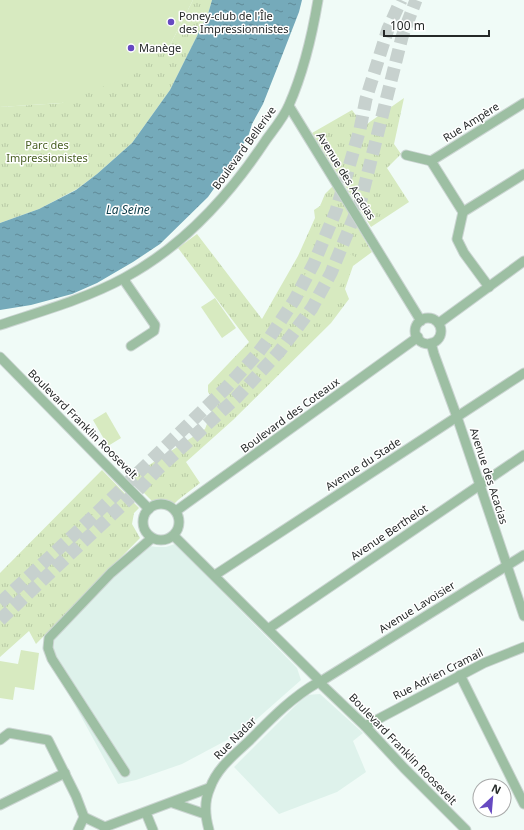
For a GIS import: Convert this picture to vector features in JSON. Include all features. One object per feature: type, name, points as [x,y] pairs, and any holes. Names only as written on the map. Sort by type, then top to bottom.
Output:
[{"type":"street","name":"Boulevard Bellerive","points":[[0,325],[81,298],[124,278],[158,257],[204,219],[235,184],[289,106],[302,73],[313,33],[318,0]]},
{"type":"street","name":"Rue Ampère","points":[[431,161],[524,103]]},
{"type":"street","name":"Avenue des Acacias","points":[[289,106],[421,321]]},
{"type":"street","points":[[406,155],[431,161],[463,212],[457,239],[464,253],[489,287]]},
{"type":"street","points":[[463,212],[524,174]]},
{"type":"street","points":[[439,323],[524,261]]},
{"type":"street","points":[[124,278],[156,325],[154,331],[131,346]]},
{"type":"street","points":[[428,318],[436,320],[439,323],[441,327],[440,335],[435,342],[423,342],[416,334],[416,327],[421,321],[428,318]]},
{"type":"street","name":"Boulevard des Coteaux","points":[[176,511],[418,337]]},
{"type":"street","name":"Avenue des Acacias","points":[[431,343],[458,417],[506,566],[524,616]]},
{"type":"street","name":"Boulevard Franklin Roosevelt","points":[[0,357],[149,508]]},
{"type":"street","name":"Avenue du Stade","points":[[214,576],[524,373]]},
{"type":"street","name":"Avenue Berthelot","points":[[268,629],[524,455]]},
{"type":"street","points":[[161,504],[167,505],[176,511],[180,521],[177,532],[169,539],[163,541],[152,538],[144,529],[143,523],[145,513],[152,506],[161,504]]},
{"type":"street","name":"Boulevard Franklin Roosevelt","points":[[174,536],[365,726],[404,768],[466,830]]},
{"type":"street","points":[[125,772],[52,659],[48,648],[49,638],[111,573],[152,538]]},
{"type":"street","name":"Avenue Lavoisier","points":[[320,682],[524,555]]},
{"type":"street","name":"Rue Adrien Cramail","points":[[365,726],[484,663],[524,648]]},
{"type":"street","points":[[460,675],[524,804]]},
{"type":"street","name":"Rue Nadar","points":[[209,830],[206,814],[206,801],[209,788],[222,767],[285,705],[304,690],[320,682]]},
{"type":"street","points":[[0,740],[9,733],[48,740],[76,796],[84,818],[104,829],[209,788]]},
{"type":"street","points":[[0,805],[65,774]]},
{"type":"street","points":[[174,802],[206,814]]},
{"type":"street","points":[[146,813],[153,830]]},
{"type":"street","points":[[78,830],[84,818]]},
{"type":"shaded area","points":[[175,544],[297,668],[301,680],[242,732],[182,764],[136,780],[118,784],[43,647],[143,545],[166,547]]},
{"type":"shaded area","points":[[320,694],[363,733],[353,741],[366,772],[337,792],[279,814],[234,767],[306,695]]},
{"type":"green space","points":[[0,0],[193,0],[167,51],[150,44],[135,74],[62,103],[0,107]]},
{"type":"green space","name":"Parc des Impressionistes","points":[[193,0],[212,0],[208,14],[170,90],[132,143],[97,174],[77,189],[39,209],[0,223],[0,107],[62,103],[150,43],[167,51]]},
{"type":"green space","points":[[404,98],[394,144],[401,154],[387,168],[409,202],[371,227],[312,133],[352,110],[364,126]]},
{"type":"green space","points":[[333,186],[372,252],[353,266],[345,289],[349,299],[331,323],[233,420],[186,462],[200,483],[174,504],[163,500],[152,501],[129,478],[205,429],[215,402],[208,392],[208,385],[249,342],[178,248],[197,234],[262,319],[298,256],[315,218],[314,210],[320,206],[325,194]]},
{"type":"green space","points":[[326,240],[357,258],[325,310],[295,291]]},
{"type":"green space","points":[[215,298],[236,328],[222,338],[201,307]]},
{"type":"green space","points":[[266,346],[280,357],[270,369],[256,358]]},
{"type":"green space","points":[[106,412],[121,438],[108,446],[93,420]]},
{"type":"green space","points":[[102,470],[139,508],[134,513],[132,524],[140,538],[36,644],[29,631],[0,657],[0,573]]},
{"type":"green space","points":[[21,650],[39,653],[34,690],[15,687],[13,700],[0,698],[0,661],[18,664]]},
{"type":"water","name":"La Seine","points":[[212,0],[302,0],[299,12],[263,104],[235,159],[208,197],[160,244],[133,262],[97,283],[72,294],[31,305],[0,310],[0,223],[39,209],[76,190],[97,174],[132,143],[170,90],[208,14]]},
{"type":"tunnel","points":[[0,603],[80,529],[225,389],[258,353],[270,337],[295,299],[314,263],[336,211],[360,129],[366,99],[388,29],[401,0]]},
{"type":"tunnel","points":[[0,620],[135,493],[158,469],[236,398],[279,352],[312,308],[331,273],[361,200],[402,37],[416,0]]},
{"type":"place","name":"Poney-club de l'Île des Impressionnistes","points":[[171,22]]},
{"type":"place","name":"Manège","points":[[131,48]]}]
